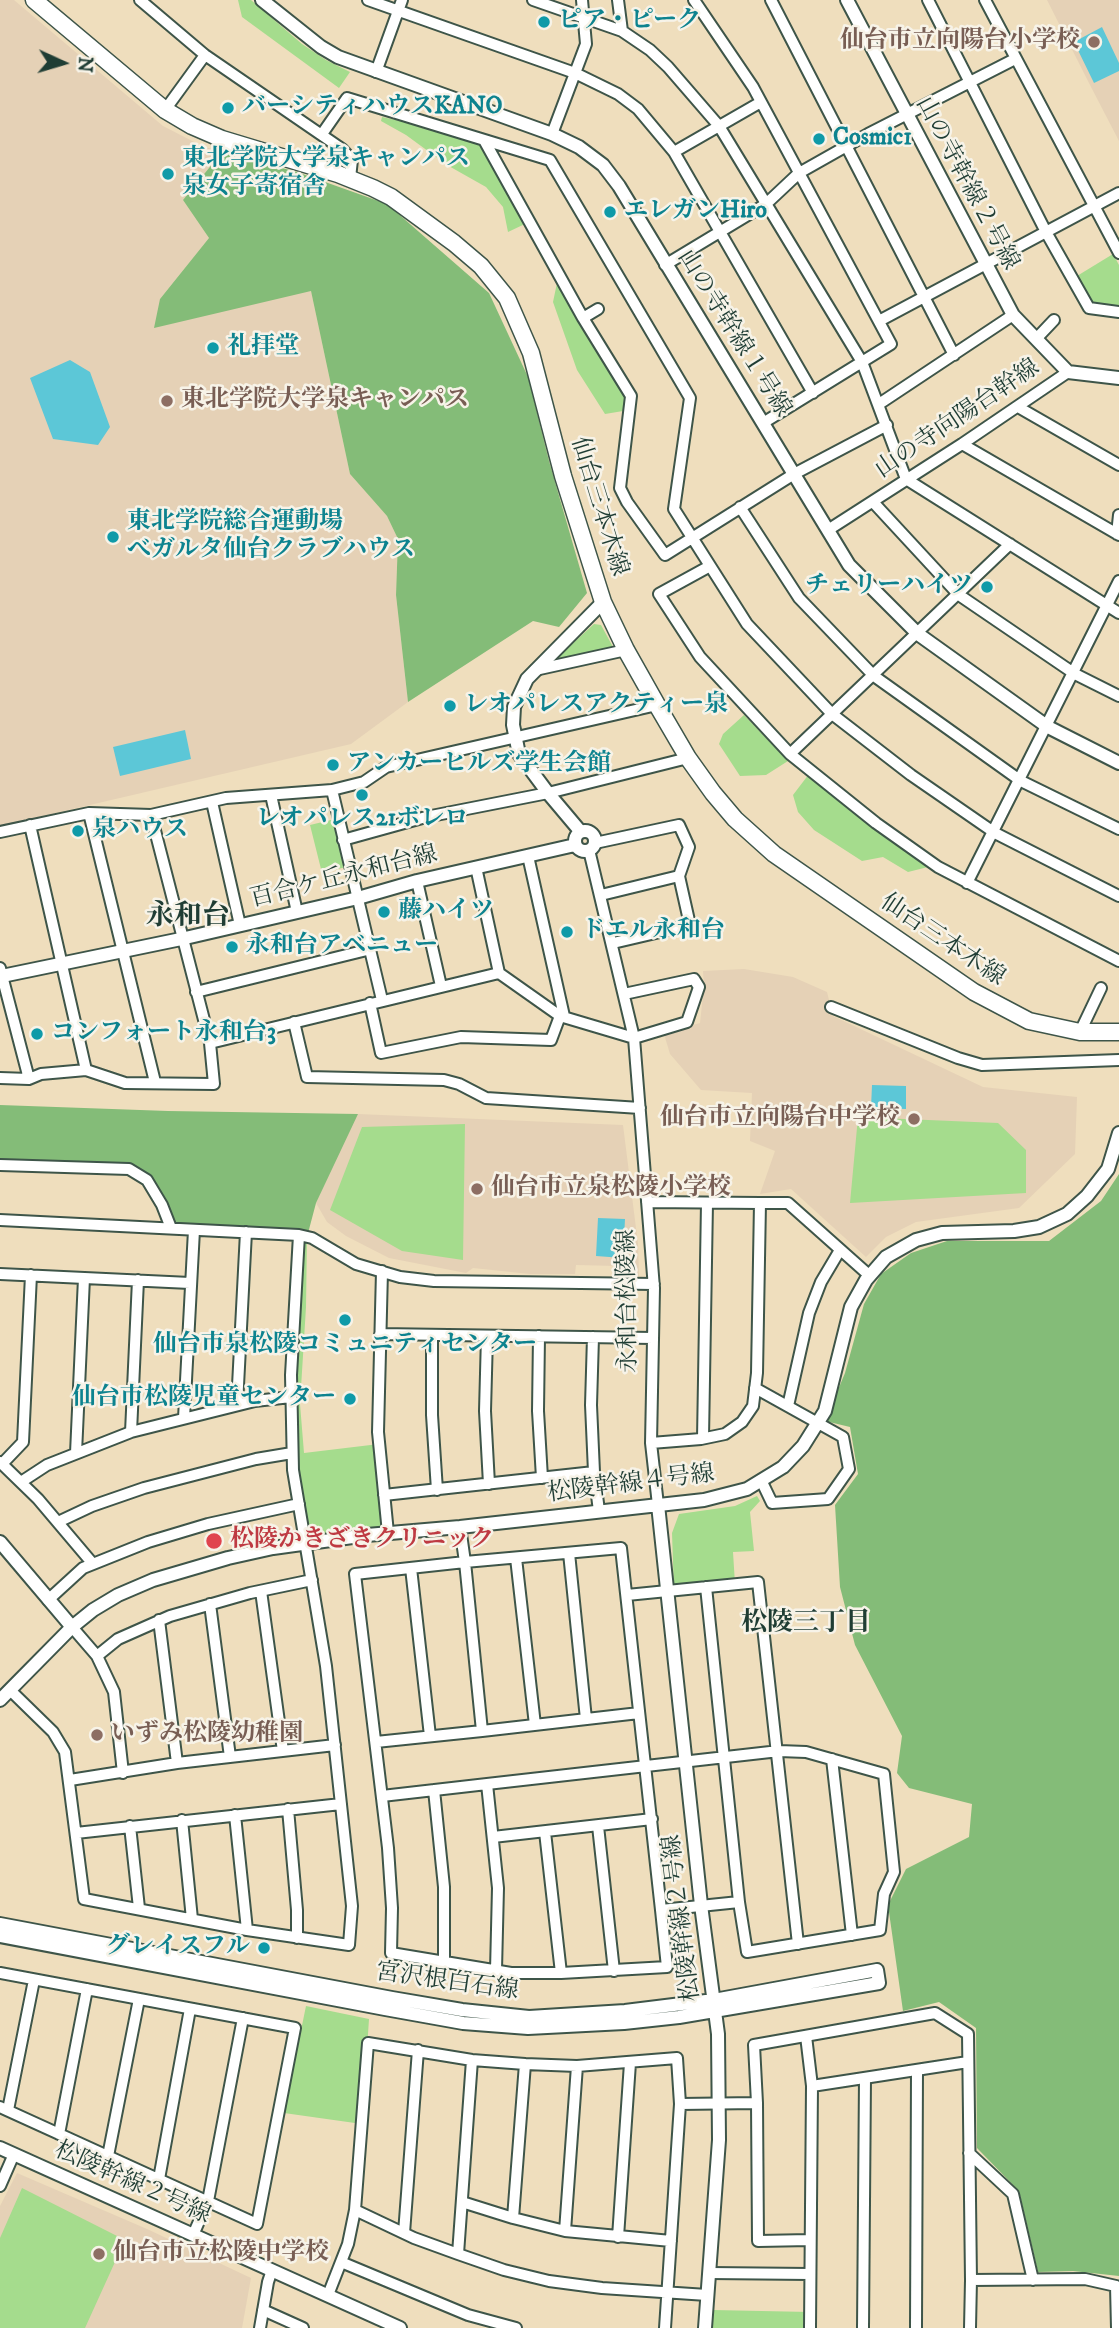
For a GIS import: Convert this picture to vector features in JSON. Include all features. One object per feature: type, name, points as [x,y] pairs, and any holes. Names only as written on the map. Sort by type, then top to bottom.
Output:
[{"type":"main road","name":"仙台三本木線","points":[[34,0],[165,110],[222,139],[350,178],[391,197],[481,266],[507,298],[531,353],[570,501],[603,601],[626,650],[657,705],[688,758],[713,793],[735,819],[774,854],[984,998],[1029,1021],[1080,1032],[1119,1032]]},
{"type":"street","points":[[140,0],[205,55],[351,156],[350,178]]},
{"type":"street","name":"山の寺幹線１号線","points":[[262,0],[330,53],[552,134],[579,147],[603,164],[619,186],[849,565],[918,634],[1046,726],[1119,763]]},
{"type":"street","points":[[368,0],[400,5],[575,73],[618,94],[638,109],[674,152],[813,393]]},
{"type":"street","points":[[533,0],[622,31],[650,50],[668,67],[719,126],[862,362],[906,479],[1119,613]]},
{"type":"street","points":[[552,134],[586,44],[582,0]]},
{"type":"street","points":[[618,0],[622,31]]},
{"type":"street","points":[[694,0],[761,102],[891,344],[763,423]]},
{"type":"street","points":[[771,0],[954,355]]},
{"type":"street","name":"山の寺幹線２号線","points":[[847,0],[1013,315],[1068,372]]},
{"type":"street","points":[[928,0],[1046,232],[1089,308],[1119,312]]},
{"type":"street","points":[[985,0],[1119,253]]},
{"type":"street","points":[[376,72],[400,5]]},
{"type":"street","points":[[165,110],[205,55]]},
{"type":"street","points":[[665,265],[766,204],[799,173],[1015,59]]},
{"type":"street","points":[[321,134],[347,98],[550,160],[690,398],[674,509],[747,624],[832,714],[911,775],[993,832],[1119,896]]},
{"type":"street","points":[[674,152],[761,102]]},
{"type":"street","points":[[484,140],[583,318],[631,396],[620,488],[664,555],[794,474],[887,425]]},
{"type":"street","points":[[879,321],[1119,193]]},
{"type":"street","points":[[583,318],[598,309]]},
{"type":"street","points":[[879,404],[1013,315]]},
{"type":"street","points":[[1036,339],[1054,320]]},
{"type":"street","name":"山の寺向陽台幹線","points":[[828,530],[1068,372],[1119,378]]},
{"type":"street","points":[[1018,407],[1119,465]]},
{"type":"street","points":[[962,444],[1118,534],[1119,515]]},
{"type":"street","points":[[873,502],[959,595],[1073,672],[1119,696]]},
{"type":"street","points":[[740,507],[799,598],[874,676],[1019,780],[1119,829]]},
{"type":"street","points":[[790,754],[1010,544]]},
{"type":"street","points":[[710,566],[659,594],[700,657],[790,754],[876,823],[937,867],[1119,961]]},
{"type":"street","points":[[967,883],[1119,581]]},
{"type":"street","points":[[580,831],[519,754],[515,739],[514,707],[520,691],[535,670],[603,601]]},
{"type":"street","points":[[535,670],[626,650]]},
{"type":"street","points":[[0,832],[89,813],[151,815],[226,798],[332,790],[364,782],[386,767],[657,705]]},
{"type":"street","points":[[343,839],[426,817],[548,793],[688,758]]},
{"type":"street","points":[[332,790],[382,1000]]},
{"type":"street","points":[[271,795],[297,912]]},
{"type":"street","points":[[212,802],[240,925]]},
{"type":"street","points":[[89,813],[155,1082]]},
{"type":"street","points":[[0,1078],[29,1079],[41,1074],[86,1070],[125,1083],[214,1084],[209,1043],[151,815]]},
{"type":"street","points":[[30,825],[86,1070]]},
{"type":"street","points":[[592,846],[589,831],[580,831],[575,835],[575,845],[583,851],[592,846],[679,825],[689,847],[679,876],[690,925],[613,943]]},
{"type":"street","name":"百合ケ丘永和台線","points":[[1,974],[181,939],[575,845]]},
{"type":"street","name":"永和台松陵線","points":[[592,846],[634,1038],[654,1284],[651,1443],[658,1505]]},
{"type":"street","points":[[370,1003],[381,1053],[461,1037],[551,1040],[562,1016],[528,856]]},
{"type":"street","points":[[476,867],[499,973],[562,1016],[634,1038],[687,1022],[699,987],[694,979],[624,995]]},
{"type":"street","points":[[601,895],[679,876]]},
{"type":"street","points":[[418,881],[442,986]]},
{"type":"street","points":[[196,992],[371,949]]},
{"type":"street","points":[[209,1043],[499,973]]},
{"type":"street","points":[[1,974],[29,1079]]},
{"type":"street","points":[[1080,1032],[1101,988]]},
{"type":"street","points":[[831,1007],[982,1065],[1119,1060]]},
{"type":"street","points":[[294,1022],[307,1077],[444,1080],[459,1084],[486,1098],[640,1108]]},
{"type":"street","name":"松陵幹線４号線","points":[[0,1700],[72,1627],[93,1610],[118,1595],[153,1580],[228,1558],[306,1543],[388,1533],[704,1500],[747,1489],[783,1467],[803,1446],[825,1411],[851,1307],[886,1256],[916,1240],[942,1233],[1014,1231],[1039,1227],[1067,1214],[1087,1196],[1108,1170],[1119,1133]]},
{"type":"street","points":[[0,1165],[129,1169],[148,1180],[171,1228]]},
{"type":"street","points":[[647,1202],[788,1202],[870,1276]]},
{"type":"street","points":[[703,1438],[707,1203]]},
{"type":"street","points":[[651,1443],[725,1434],[742,1422],[753,1406],[760,1203]]},
{"type":"street","points":[[0,1220],[299,1235],[312,1238],[356,1264],[400,1277],[434,1282],[654,1284]]},
{"type":"street","points":[[184,1418],[194,1230]]},
{"type":"street","points":[[237,1405],[246,1232]]},
{"type":"street","points":[[10,1690],[53,1732],[65,1752],[84,1899],[247,1930],[349,1945],[352,1906],[326,1666],[292,1453],[291,1397],[299,1235]]},
{"type":"street","points":[[788,1406],[809,1313],[821,1282],[840,1250]]},
{"type":"street","points":[[382,1271],[378,1432],[388,1533]]},
{"type":"street","points":[[0,1274],[190,1283]]},
{"type":"street","points":[[31,1275],[23,1443],[1,1463],[58,1522],[93,1564]]},
{"type":"street","points":[[76,1453],[84,1278]]},
{"type":"street","points":[[131,1432],[138,1280]]},
{"type":"street","points":[[380,1334],[653,1338]]},
{"type":"street","points":[[432,1335],[432,1415],[437,1490]]},
{"type":"street","points":[[486,1336],[485,1410],[489,1485]]},
{"type":"street","points":[[539,1336],[541,1478]]},
{"type":"street","points":[[593,1337],[591,1405],[599,1511]]},
{"type":"street","points":[[755,1388],[843,1437],[849,1469],[828,1499],[772,1503],[761,1480]]},
{"type":"street","points":[[21,1482],[47,1465],[131,1432],[237,1405],[291,1397]]},
{"type":"street","points":[[58,1522],[92,1506],[144,1488],[256,1459],[292,1453]]},
{"type":"street","points":[[384,1495],[594,1472]]},
{"type":"street","points":[[48,1600],[83,1568],[148,1542],[208,1524],[299,1504]]},
{"type":"street","name":"松陵幹線２号線","points":[[658,1505],[701,1905],[718,2034],[719,2140],[705,2328]]},
{"type":"street","points":[[460,1527],[482,1731]]},
{"type":"street","points":[[0,1542],[97,1656],[114,1692],[123,1773]]},
{"type":"street","points":[[621,1548],[647,1765],[667,1967],[561,1973],[496,1970],[391,1952],[393,1908],[355,1574],[465,1562],[621,1548]]},
{"type":"street","points":[[569,1553],[586,1719]]},
{"type":"street","points":[[516,1558],[535,1725]]},
{"type":"street","points":[[411,1568],[429,1736]]},
{"type":"street","points":[[97,1656],[118,1639],[159,1620],[210,1604],[312,1580]]},
{"type":"street","points":[[627,1595],[758,1582],[798,1944]]},
{"type":"street","points":[[382,1796],[647,1765],[685,1762],[725,1757],[776,1751],[806,1752],[884,1774],[894,1872],[884,1894],[880,1930],[747,1952],[740,1902],[725,1757],[706,1587]]},
{"type":"street","points":[[261,1591],[283,1751]]},
{"type":"street","points":[[210,1604],[230,1757]]},
{"type":"street","points":[[159,1620],[177,1763]]},
{"type":"street","points":[[376,1742],[639,1713]]},
{"type":"street","points":[[70,1780],[177,1763],[335,1745]]},
{"type":"street","points":[[832,1759],[852,1935]]},
{"type":"street","points":[[487,1784],[498,1888],[496,1970]]},
{"type":"street","points":[[434,1790],[444,1887],[444,1962]]},
{"type":"street","points":[[76,1833],[341,1804]]},
{"type":"street","points":[[288,1809],[298,1910],[297,1938]]},
{"type":"street","points":[[235,1815],[247,1930]]},
{"type":"street","points":[[493,1837],[652,1819]]},
{"type":"street","points":[[182,1820],[192,1920]]},
{"type":"street","points":[[130,1826],[139,1908]]},
{"type":"street","points":[[598,1826],[614,1971]]},
{"type":"street","points":[[545,1832],[561,1973]]},
{"type":"street","points":[[661,1910],[740,1902]]},
{"type":"street","name":"宮沢根白石線","points":[[0,1924],[462,2010],[529,2017],[714,2006]]},
{"type":"street","points":[[0,1936],[463,2023],[528,2028],[624,2023],[714,2006],[880,1983]]},
{"type":"street","points":[[0,1973],[295,2028],[257,2224],[4,2109],[34,1980]]},
{"type":"street","points":[[59,2133],[88,1989]]},
{"type":"street","points":[[108,2156],[139,1999]]},
{"type":"street","points":[[159,2179],[190,2009]]},
{"type":"street","points":[[810,2240],[758,2241],[754,2045],[935,2013],[968,2034],[970,2328]]},
{"type":"street","points":[[193,2235],[208,2201],[243,2018]]},
{"type":"street","points":[[806,2036],[812,2086],[810,2328]]},
{"type":"street","points":[[328,2295],[348,2244],[355,2210],[368,2043],[472,2060],[526,2064],[577,2066],[677,2058],[680,2104],[665,2328]]},
{"type":"street","points":[[404,2233],[418,2050]]},
{"type":"street","points":[[458,2254],[472,2060]]},
{"type":"street","points":[[812,2086],[968,2062]]},
{"type":"street","points":[[618,2237],[630,2063]]},
{"type":"street","points":[[513,2218],[526,2064]]},
{"type":"street","points":[[565,2231],[577,2066]]},
{"type":"street","points":[[916,2328],[917,2070]]},
{"type":"street","points":[[863,2328],[865,2078]]},
{"type":"street","points":[[680,2104],[757,2103]]},
{"type":"street","name":"松陵幹線２号線","points":[[0,2148],[400,2328]]},
{"type":"street","points":[[969,2153],[1013,2193],[1033,2280]]},
{"type":"street","points":[[0,2186],[14,2154]]},
{"type":"street","points":[[462,2202],[565,2231],[671,2241]]},
{"type":"street","points":[[355,2210],[458,2254],[504,2270],[549,2281],[707,2295]]},
{"type":"street","points":[[341,2262],[468,2315],[516,2328]]},
{"type":"street","points":[[260,2328],[272,2270]]},
{"type":"street","points":[[709,2273],[810,2274]]},
{"type":"street","points":[[971,2280],[1086,2279],[1116,2287],[1117,2328]]},
{"type":"street","points":[[263,2311],[303,2328]]},
{"type":"shaded area","name":"東北学院大学泉キャンパス","points":[[0,0],[14,0],[163,126],[202,146],[222,152],[183,200],[209,238],[160,299],[311,291],[350,474],[387,516],[398,539],[396,595],[408,702],[351,744],[0,826]]},
{"type":"shaded area","name":"仙台市立向陽台小学校","points":[[1047,0],[1119,0],[1119,141],[1090,85]]},
{"type":"shaded area","name":"仙台市立向陽台中学校","points":[[744,969],[793,977],[827,992],[833,1016],[983,1087],[1077,1097],[1075,1154],[1019,1208],[916,1222],[886,1237],[866,1257],[791,1189],[760,1194],[775,1151],[750,1141],[752,1093],[701,1090],[670,1054],[664,1034],[700,1023],[703,971]]},
{"type":"shaded area","name":"仙台市立泉松陵小学校","points":[[358,1114],[623,1125],[638,1244],[639,1276],[622,1275],[617,1266],[576,1265],[575,1274],[530,1274],[473,1268],[466,1273],[389,1258],[346,1236],[327,1222],[316,1203]]},
{"type":"shaded area","name":"仙台市立松陵中学校","points":[[17,2173],[147,2229],[251,2278],[242,2328],[0,2328],[0,2206]]},
{"type":"green space","points":[[238,0],[251,0],[302,44],[350,72],[339,88],[242,17]]},
{"type":"green space","points":[[382,117],[419,125],[481,145],[527,223],[508,232],[503,207],[486,187],[447,165],[406,135],[381,121]]},
{"type":"green space","points":[[222,152],[297,172],[387,204],[489,293],[528,377],[587,593],[559,627],[533,621],[408,702],[396,595],[398,539],[387,516],[350,474],[311,291],[154,328],[160,299],[209,238],[183,200]]},
{"type":"green space","points":[[1113,254],[1119,265],[1119,308],[1094,305],[1077,276]]},
{"type":"green space","points":[[557,283],[625,396],[623,411],[605,414],[577,370],[553,302]]},
{"type":"green space","points":[[594,624],[601,625],[613,647],[561,661],[558,657]]},
{"type":"green space","points":[[744,715],[788,761],[766,775],[740,776],[719,744],[723,734]]},
{"type":"green space","points":[[809,774],[932,866],[908,872],[883,857],[862,861],[814,830],[798,812],[793,795]]},
{"type":"green space","points":[[335,819],[346,867],[322,873],[310,825]]},
{"type":"green space","points":[[0,1105],[358,1114],[316,1203],[307,1237],[171,1228],[147,1180],[129,1169],[0,1166]]},
{"type":"green space","points":[[858,1117],[998,1123],[1026,1150],[1026,1193],[850,1203]]},
{"type":"green space","points":[[465,1124],[463,1260],[402,1251],[330,1210],[362,1127]]},
{"type":"green space","points":[[1119,1174],[1119,2276],[1073,2271],[1038,2272],[1019,2191],[977,2148],[976,2028],[939,2002],[903,2011],[888,1905],[906,1869],[969,1837],[972,1804],[909,1788],[897,1773],[902,1736],[855,1645],[840,1587],[835,1505],[858,1474],[850,1427],[825,1421],[845,1373],[864,1304],[881,1274],[911,1253],[947,1241],[1049,1241],[1101,1201]]},
{"type":"green space","points":[[299,1235],[307,1237],[300,1404],[304,1453],[379,1444],[388,1533],[306,1543],[293,1470]]},
{"type":"green space","points":[[757,1496],[760,1501],[750,1512],[754,1551],[733,1552],[735,1584],[674,1591],[672,1533],[679,1514],[735,1506]]},
{"type":"green space","points":[[306,2006],[369,2019],[362,2124],[284,2113]]},
{"type":"green space","points":[[22,2188],[125,2240],[85,2328],[0,2328],[0,2238]]},
{"type":"green space","points":[[713,2310],[810,2312],[810,2328],[713,2328]]},
{"type":"water","points":[[1102,27],[1119,63],[1119,71],[1094,83],[1074,42]]},
{"type":"water","points":[[70,360],[90,372],[110,427],[98,445],[53,439],[30,378]]},
{"type":"water","points":[[185,730],[191,759],[120,776],[113,747]]},
{"type":"water","points":[[872,1085],[906,1086],[906,1109],[871,1108]]},
{"type":"water","points":[[598,1218],[625,1219],[623,1258],[596,1256]]},
{"type":"place","name":"ピア・ピーク","points":[[544,22]]},
{"type":"place","name":"仙台市立向陽台小学校","points":[[1094,42]]},
{"type":"place","name":"バーシティハウスKANO","points":[[228,108]]},
{"type":"place","name":"Cosmic1","points":[[819,139]]},
{"type":"place","name":"東北学院大学泉キャンパス 泉女子寄宿舎","points":[[168,174]]},
{"type":"place","name":"エレガンHiro","points":[[610,212]]},
{"type":"place","name":"礼拝堂","points":[[213,348]]},
{"type":"place","name":"東北学院大学泉キャンパス","points":[[167,401]]},
{"type":"place","name":"東北学院総合運動場 べガルタ仙台クラブハウス","points":[[113,537]]},
{"type":"place","name":"チェリーハイツ","points":[[987,587]]},
{"type":"place","name":"レオパレスアクティー泉","points":[[450,706]]},
{"type":"place","name":"アンカーヒルズ学生会館","points":[[333,765]]},
{"type":"place","name":"レオパレス21ボレロ","points":[[362,795]]},
{"type":"place","name":"泉ハウス","points":[[78,831]]},
{"type":"place","name":"藤ハイツ","points":[[384,912]]},
{"type":"place","name":"ドエル永和台","points":[[567,932]]},
{"type":"place","name":"永和台アベニュー","points":[[232,947]]},
{"type":"place","name":"コンフォート永和台3","points":[[37,1034]]},
{"type":"place","name":"仙台市立向陽台中学校","points":[[914,1119]]},
{"type":"place","name":"仙台市立泉松陵小学校","points":[[477,1189]]},
{"type":"place","name":"仙台市泉松陵コミュニティセンター","points":[[345,1320]]},
{"type":"place","name":"仙台市松陵児童センター","points":[[350,1399]]},
{"type":"place","name":"松陵かきざきクリニック","points":[[214,1541]]},
{"type":"place","name":"いずみ松陵幼稚園","points":[[97,1735]]},
{"type":"place","name":"グレイスフル","points":[[264,1948]]},
{"type":"place","name":"仙台市立松陵中学校","points":[[99,2254]]},
{"type":"district","name":"永和台","points":[[188,918]]},
{"type":"district","name":"松陵三丁目","points":[[806,1625]]}]
